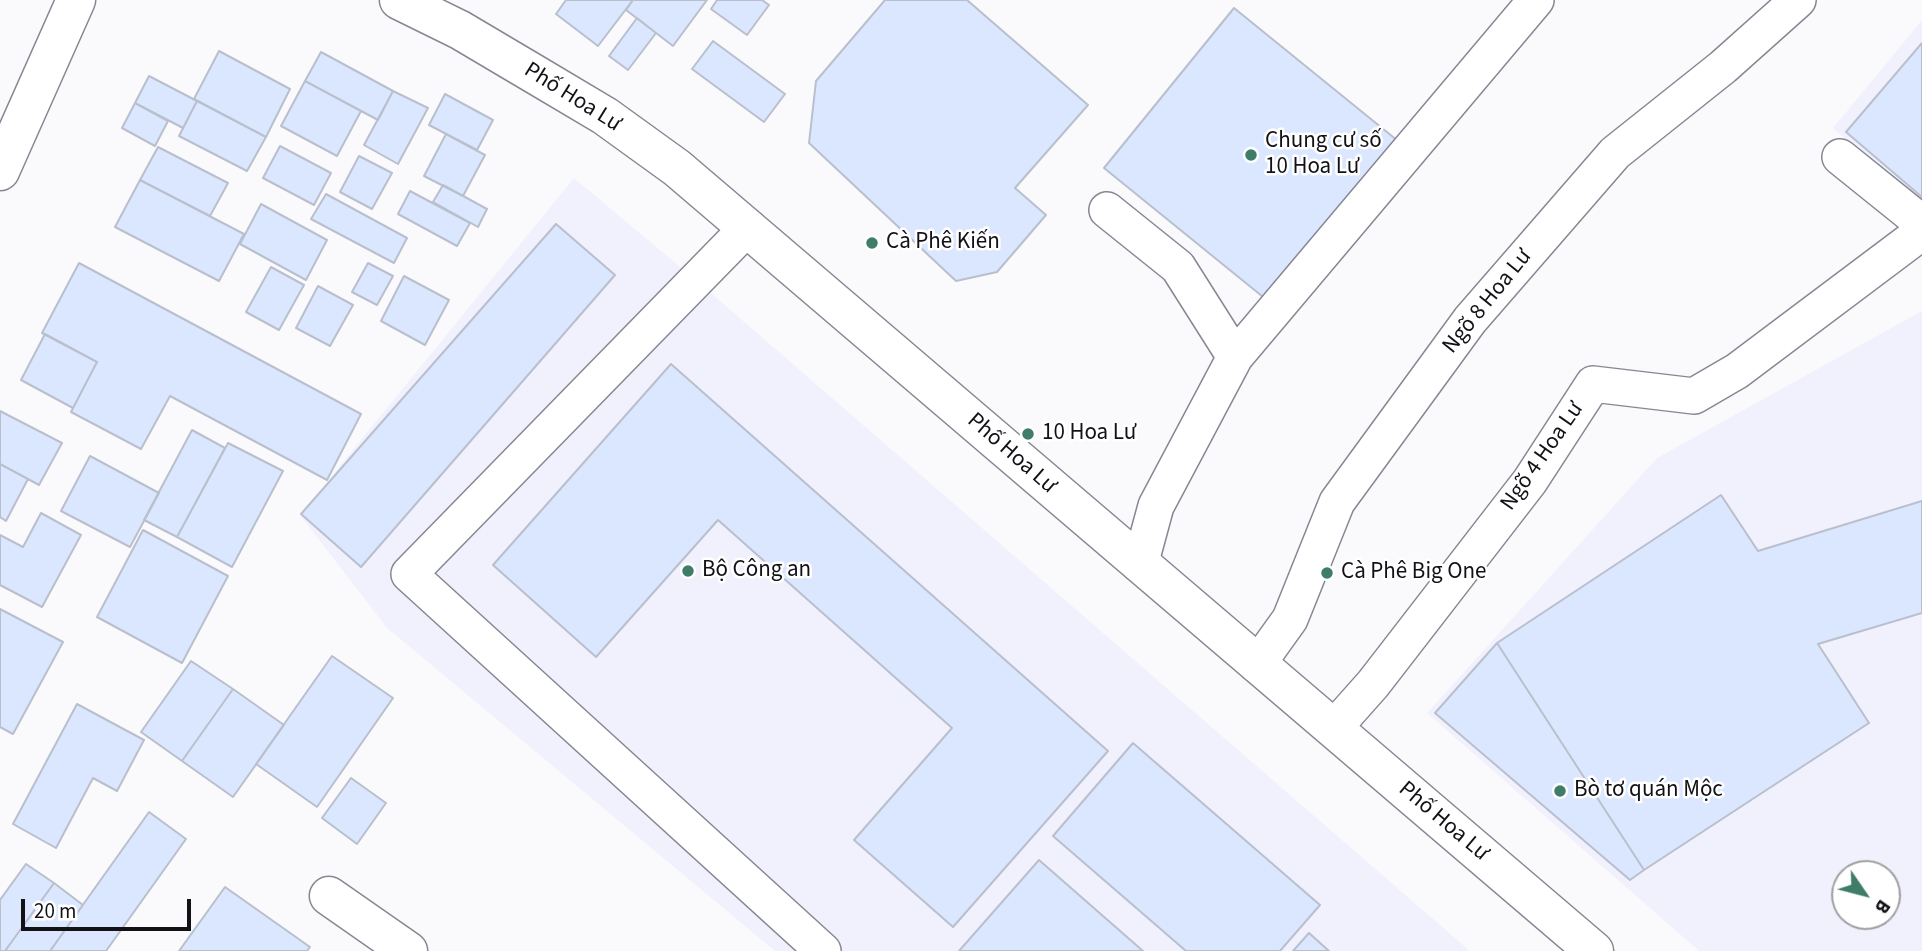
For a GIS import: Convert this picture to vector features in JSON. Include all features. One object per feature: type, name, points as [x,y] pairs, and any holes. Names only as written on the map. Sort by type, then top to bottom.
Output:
[{"type":"street","points":[[0,171],[76,0]]},
{"type":"street","name":"Phố Hoa Lư","points":[[399,0],[460,30],[605,117],[677,168],[1594,951]]},
{"type":"street","points":[[330,897],[408,951]]},
{"type":"lane","points":[[1140,565],[1156,506],[1235,357],[1536,0]]},
{"type":"lane","name":"Ngõ 8 Hoa Lư","points":[[1256,665],[1290,619],[1336,502],[1470,320],[1615,153],[1723,67],[1797,0]]},
{"type":"lane","points":[[1840,157],[1922,223]]},
{"type":"lane","points":[[1107,210],[1178,267],[1235,357]]},
{"type":"lane","points":[[748,227],[409,574],[823,951]]},
{"type":"lane","name":"Ngõ 4 Hoa Lư","points":[[1333,729],[1373,684],[1530,481],[1593,384],[1694,396],[1737,371],[1922,232]]},
{"type":"shaded area","points":[[1922,20],[1922,204],[1833,128]]},
{"type":"shaded area","name":"Bộ Công an","points":[[574,178],[697,281],[1470,951],[775,951],[387,628],[300,515]]},
{"type":"shaded area","points":[[1922,311],[1922,951],[1699,951],[1427,713],[1657,458]]},
{"type":"building","points":[[566,0],[633,0],[598,46],[556,14]]},
{"type":"building","points":[[633,0],[707,0],[673,46],[626,10]]},
{"type":"building","points":[[717,0],[762,0],[769,5],[747,35],[711,9]]},
{"type":"building","points":[[885,0],[967,0],[1088,105],[1015,188],[1046,215],[997,272],[956,281],[809,143],[816,81]]},
{"type":"building","name":"Chung cư số 10 Hoa Lư","points":[[1234,8],[1398,141],[1268,301],[1104,168]]},
{"type":"building","points":[[637,18],[656,33],[628,70],[609,56]]},
{"type":"building","points":[[713,41],[785,94],[764,122],[692,69]]},
{"type":"building","points":[[1922,43],[1922,197],[1846,132]]},
{"type":"building","points":[[219,51],[290,89],[266,137],[194,99]]},
{"type":"building","points":[[321,52],[393,91],[378,120],[305,81]]},
{"type":"building","points":[[149,76],[197,101],[183,128],[135,103]]},
{"type":"building","points":[[305,81],[361,111],[337,156],[281,126]]},
{"type":"building","points":[[393,91],[428,108],[398,164],[364,145]]},
{"type":"building","points":[[445,94],[493,120],[477,150],[429,125]]},
{"type":"building","points":[[197,101],[266,137],[247,171],[179,136]]},
{"type":"building","points":[[135,103],[168,121],[155,146],[122,128]]},
{"type":"building","points":[[446,134],[485,155],[463,196],[424,176]]},
{"type":"building","points":[[280,146],[331,173],[314,205],[263,178]]},
{"type":"building","points":[[158,147],[228,183],[210,216],[140,180]]},
{"type":"building","points":[[359,156],[392,173],[372,209],[340,192]]},
{"type":"building","points":[[140,180],[244,234],[219,281],[115,227]]},
{"type":"building","points":[[443,185],[487,209],[478,227],[433,202]]},
{"type":"building","points":[[410,191],[470,223],[457,246],[398,214]]},
{"type":"building","points":[[326,194],[407,238],[394,263],[311,219]]},
{"type":"building","points":[[261,204],[327,240],[306,280],[240,244]]},
{"type":"building","points":[[556,224],[615,275],[361,567],[301,514]]},
{"type":"building","points":[[79,263],[361,414],[327,480],[170,396],[141,449],[71,412],[97,362],[42,333]]},
{"type":"building","points":[[368,263],[393,276],[377,305],[352,292]]},
{"type":"building","points":[[271,267],[304,285],[279,330],[246,312]]},
{"type":"building","points":[[404,276],[449,300],[425,345],[381,321]]},
{"type":"building","points":[[318,286],[353,305],[330,346],[296,328]]},
{"type":"building","points":[[45,334],[97,362],[73,408],[21,380]]},
{"type":"building","points":[[671,364],[1108,751],[953,927],[854,840],[952,728],[718,520],[596,657],[493,565]]},
{"type":"building","points":[[0,411],[62,443],[39,485],[0,464]]},
{"type":"building","points":[[192,430],[225,448],[177,537],[144,520]]},
{"type":"building","points":[[228,443],[283,471],[232,567],[177,537]]},
{"type":"building","points":[[90,456],[159,493],[130,547],[61,511]]},
{"type":"building","points":[[0,464],[28,479],[6,521],[0,517]]},
{"type":"building","points":[[1721,495],[1758,551],[1922,501],[1922,613],[1818,644],[1869,723],[1644,870],[1497,643]]},
{"type":"building","points":[[41,513],[81,535],[42,607],[0,585],[0,535],[23,547]]},
{"type":"building","points":[[143,530],[228,576],[182,663],[97,617]]},
{"type":"building","points":[[0,609],[63,642],[13,734],[0,727]]},
{"type":"building","name":"Bò tơ quán Mộc","points":[[1497,643],[1644,870],[1630,880],[1435,713]]},
{"type":"building","points":[[332,656],[393,698],[317,807],[256,764]]},
{"type":"building","points":[[191,661],[233,689],[182,761],[141,732]]},
{"type":"building","points":[[233,689],[284,725],[233,797],[182,761]]},
{"type":"building","points":[[77,704],[144,740],[117,791],[93,778],[56,848],[13,824]]},
{"type":"building","points":[[1133,743],[1320,905],[1280,951],[1186,951],[1053,836]]},
{"type":"building","points":[[351,778],[386,803],[357,844],[322,818]]},
{"type":"building","points":[[149,812],[186,839],[106,951],[50,951]]},
{"type":"building","points":[[1039,860],[1143,951],[959,951]]},
{"type":"building","points":[[26,864],[54,883],[5,951],[0,951],[0,900]]},
{"type":"building","points":[[54,883],[83,905],[50,951],[5,951]]},
{"type":"building","points":[[225,887],[310,947],[307,951],[179,951]]},
{"type":"building","points":[[1309,933],[1329,951],[1293,951]]},
{"type":"place","name":"Chung cư số 10 Hoa Lư","points":[[1251,155]]},
{"type":"place","name":"Cà Phê Kiến","points":[[872,243]]},
{"type":"place","name":"10 Hoa Lư","points":[[1028,434]]},
{"type":"place","name":"Bộ Công an","points":[[688,571]]},
{"type":"place","name":"Cà Phê Big One","points":[[1327,573]]},
{"type":"place","name":"Bò tơ quán Mộc","points":[[1560,791]]}]
